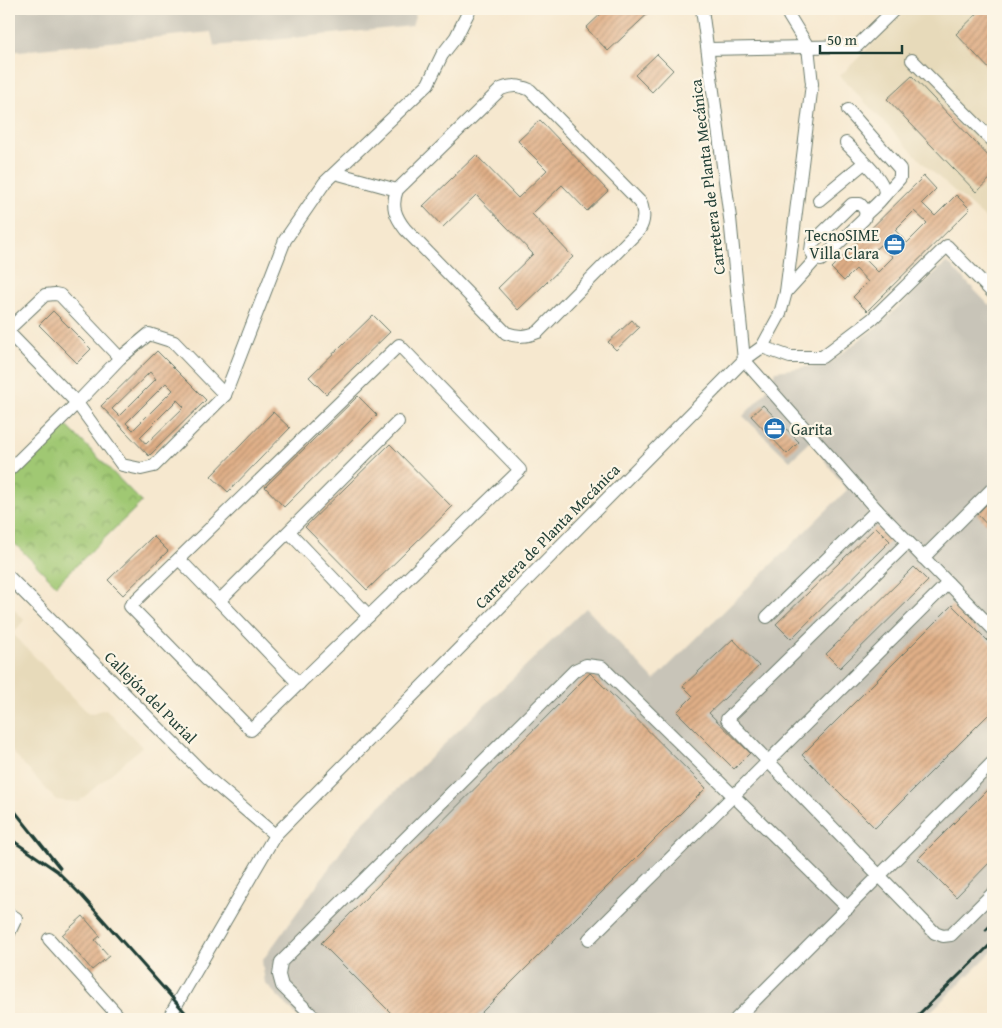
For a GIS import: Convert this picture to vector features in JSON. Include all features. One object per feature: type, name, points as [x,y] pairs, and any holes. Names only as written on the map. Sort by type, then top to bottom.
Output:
[{"type":"street","points":[[9,333],[77,403],[122,465],[141,469],[154,466],[225,395],[285,240],[325,182],[428,84],[442,55],[456,37],[470,9]]},
{"type":"street","name":"Carretera de Planta Mecánica","points":[[168,1019],[274,834],[744,360],[730,218],[702,9]]},
{"type":"street","points":[[788,9],[789,16],[808,47],[812,84],[786,292],[780,314],[762,346],[744,360],[877,510],[948,583],[990,621]]},
{"type":"street","points":[[708,49],[857,46],[894,9]]},
{"type":"street","points":[[912,60],[993,142]]},
{"type":"street","points":[[510,86],[520,86],[530,90],[640,203],[644,212],[644,223],[640,230],[538,332],[527,336],[515,336],[506,333],[405,229],[397,219],[394,210],[393,200],[397,190],[501,89],[510,86]]},
{"type":"street","points":[[786,292],[816,259],[820,260],[824,257],[864,219],[866,214],[900,178],[900,169],[848,110]]},
{"type":"street","points":[[846,143],[882,182],[885,191],[884,196]]},
{"type":"street","points":[[819,200],[864,163]]},
{"type":"street","points":[[335,173],[397,190]]},
{"type":"street","points":[[816,259],[811,251],[812,243],[852,204],[860,204],[865,208],[866,214]]},
{"type":"street","points":[[762,346],[790,357],[822,357],[872,319],[948,246],[993,293]]},
{"type":"street","points":[[9,329],[45,295],[60,295],[120,358]]},
{"type":"street","points":[[9,470],[120,358],[149,334],[174,342],[225,395]]},
{"type":"street","points":[[399,345],[520,470],[251,730],[130,606],[179,558],[399,345]]},
{"type":"street","points":[[220,601],[398,422]]},
{"type":"street","points":[[923,558],[993,488]]},
{"type":"street","points":[[767,617],[877,510]]},
{"type":"street","points":[[289,532],[369,616]]},
{"type":"street","points":[[908,542],[727,719],[935,932],[943,936],[951,935],[993,893]]},
{"type":"street","points":[[179,558],[299,684]]},
{"type":"street","name":"Callejón del Purial","points":[[9,577],[208,778],[274,834]]},
{"type":"street","points":[[589,939],[948,583]]},
{"type":"street","points":[[316,1019],[282,986],[279,975],[281,962],[575,670],[586,665],[602,667],[664,737],[733,796],[848,908]]},
{"type":"street","points":[[736,1019],[993,762]]},
{"type":"street","points":[[9,914],[16,918],[9,933]]},
{"type":"street","points":[[49,939],[120,1019]]},
{"type":"shaded area","points":[[9,9],[417,9],[412,26],[214,46],[211,32],[9,52]]},
{"type":"shaded area","points":[[908,9],[988,9],[993,14],[993,209],[985,218],[927,167],[840,76]]},
{"type":"shaded area","points":[[947,262],[989,305],[993,301],[993,951],[923,1019],[300,1019],[265,983],[262,961],[360,825],[586,608],[654,680],[847,490],[810,441],[790,461],[743,416],[765,393],[776,371],[828,364],[879,325]]},
{"type":"shaded area","points":[[9,604],[24,620],[13,634],[89,714],[106,709],[142,747],[78,802],[56,800],[9,748]]},
{"type":"green space","points":[[65,424],[142,502],[56,585],[9,538],[9,480]]},
{"type":"building","points":[[606,9],[653,9],[608,51],[586,28]]},
{"type":"building","points":[[982,9],[985,9],[993,17],[993,73],[956,34]]},
{"type":"building","points":[[657,54],[673,70],[652,92],[635,75]]},
{"type":"building","points":[[912,76],[993,161],[993,176],[976,192],[887,99]]},
{"type":"building","points":[[540,120],[608,191],[587,211],[562,185],[532,214],[573,257],[518,310],[498,288],[533,254],[476,195],[443,227],[423,206],[476,155],[518,198],[547,170],[518,141]]},
{"type":"building","name":"TecnoSIME Villa Clara","points":[[924,176],[936,189],[922,203],[935,216],[956,195],[970,209],[867,311],[853,297],[868,282],[856,269],[844,281],[831,268]],"holes":[[[914,211],[927,223],[907,243],[895,230]],[[880,245],[893,257],[878,272],[865,259]]]},
{"type":"building","points":[[53,311],[91,349],[77,363],[39,325]]},
{"type":"building","points":[[373,315],[390,332],[326,394],[309,377]]},
{"type":"building","points":[[632,320],[639,328],[616,350],[608,342]]},
{"type":"building","points":[[157,351],[206,400],[149,456],[101,406]],"holes":[[[150,372],[156,379],[119,416],[112,409]],[[166,383],[173,390],[133,430],[126,423]],[[177,400],[184,407],[146,444],[140,437]]]},
{"type":"building","points":[[358,396],[377,415],[284,507],[265,487]]},
{"type":"building","name":"Garita","points":[[763,405],[799,442],[787,454],[751,416]]},
{"type":"building","points":[[273,412],[290,428],[228,492],[211,476]]},
{"type":"building","points":[[390,444],[452,507],[367,590],[305,527]]},
{"type":"building","points":[[993,498],[993,531],[977,514]]},
{"type":"building","points":[[876,527],[890,541],[791,639],[776,624]]},
{"type":"building","points":[[153,536],[168,551],[123,595],[108,580]]},
{"type":"building","points":[[914,567],[928,581],[840,668],[826,654]]},
{"type":"building","points":[[952,605],[993,646],[993,710],[875,828],[802,755]]},
{"type":"building","points":[[733,639],[759,666],[709,713],[750,753],[734,769],[677,712],[693,696],[683,686]]},
{"type":"building","points":[[590,673],[706,788],[475,1019],[397,1019],[321,943]]},
{"type":"building","points":[[993,784],[993,859],[956,897],[918,859]]},
{"type":"building","points":[[83,916],[100,936],[95,940],[109,956],[92,970],[62,935]]},
{"type":"railway","points":[[9,804],[60,868]]},
{"type":"railway","points":[[9,838],[57,871],[82,896],[191,1019]]},
{"type":"railway","points":[[986,930],[993,923]]},
{"type":"railway","points":[[914,1019],[993,942]]},
{"type":"railway","points":[[990,1019],[993,1016]]},
{"type":"place","name":"TecnoSIME Villa Clara","points":[[895,244]]},
{"type":"place","name":"Garita","points":[[775,429]]}]
